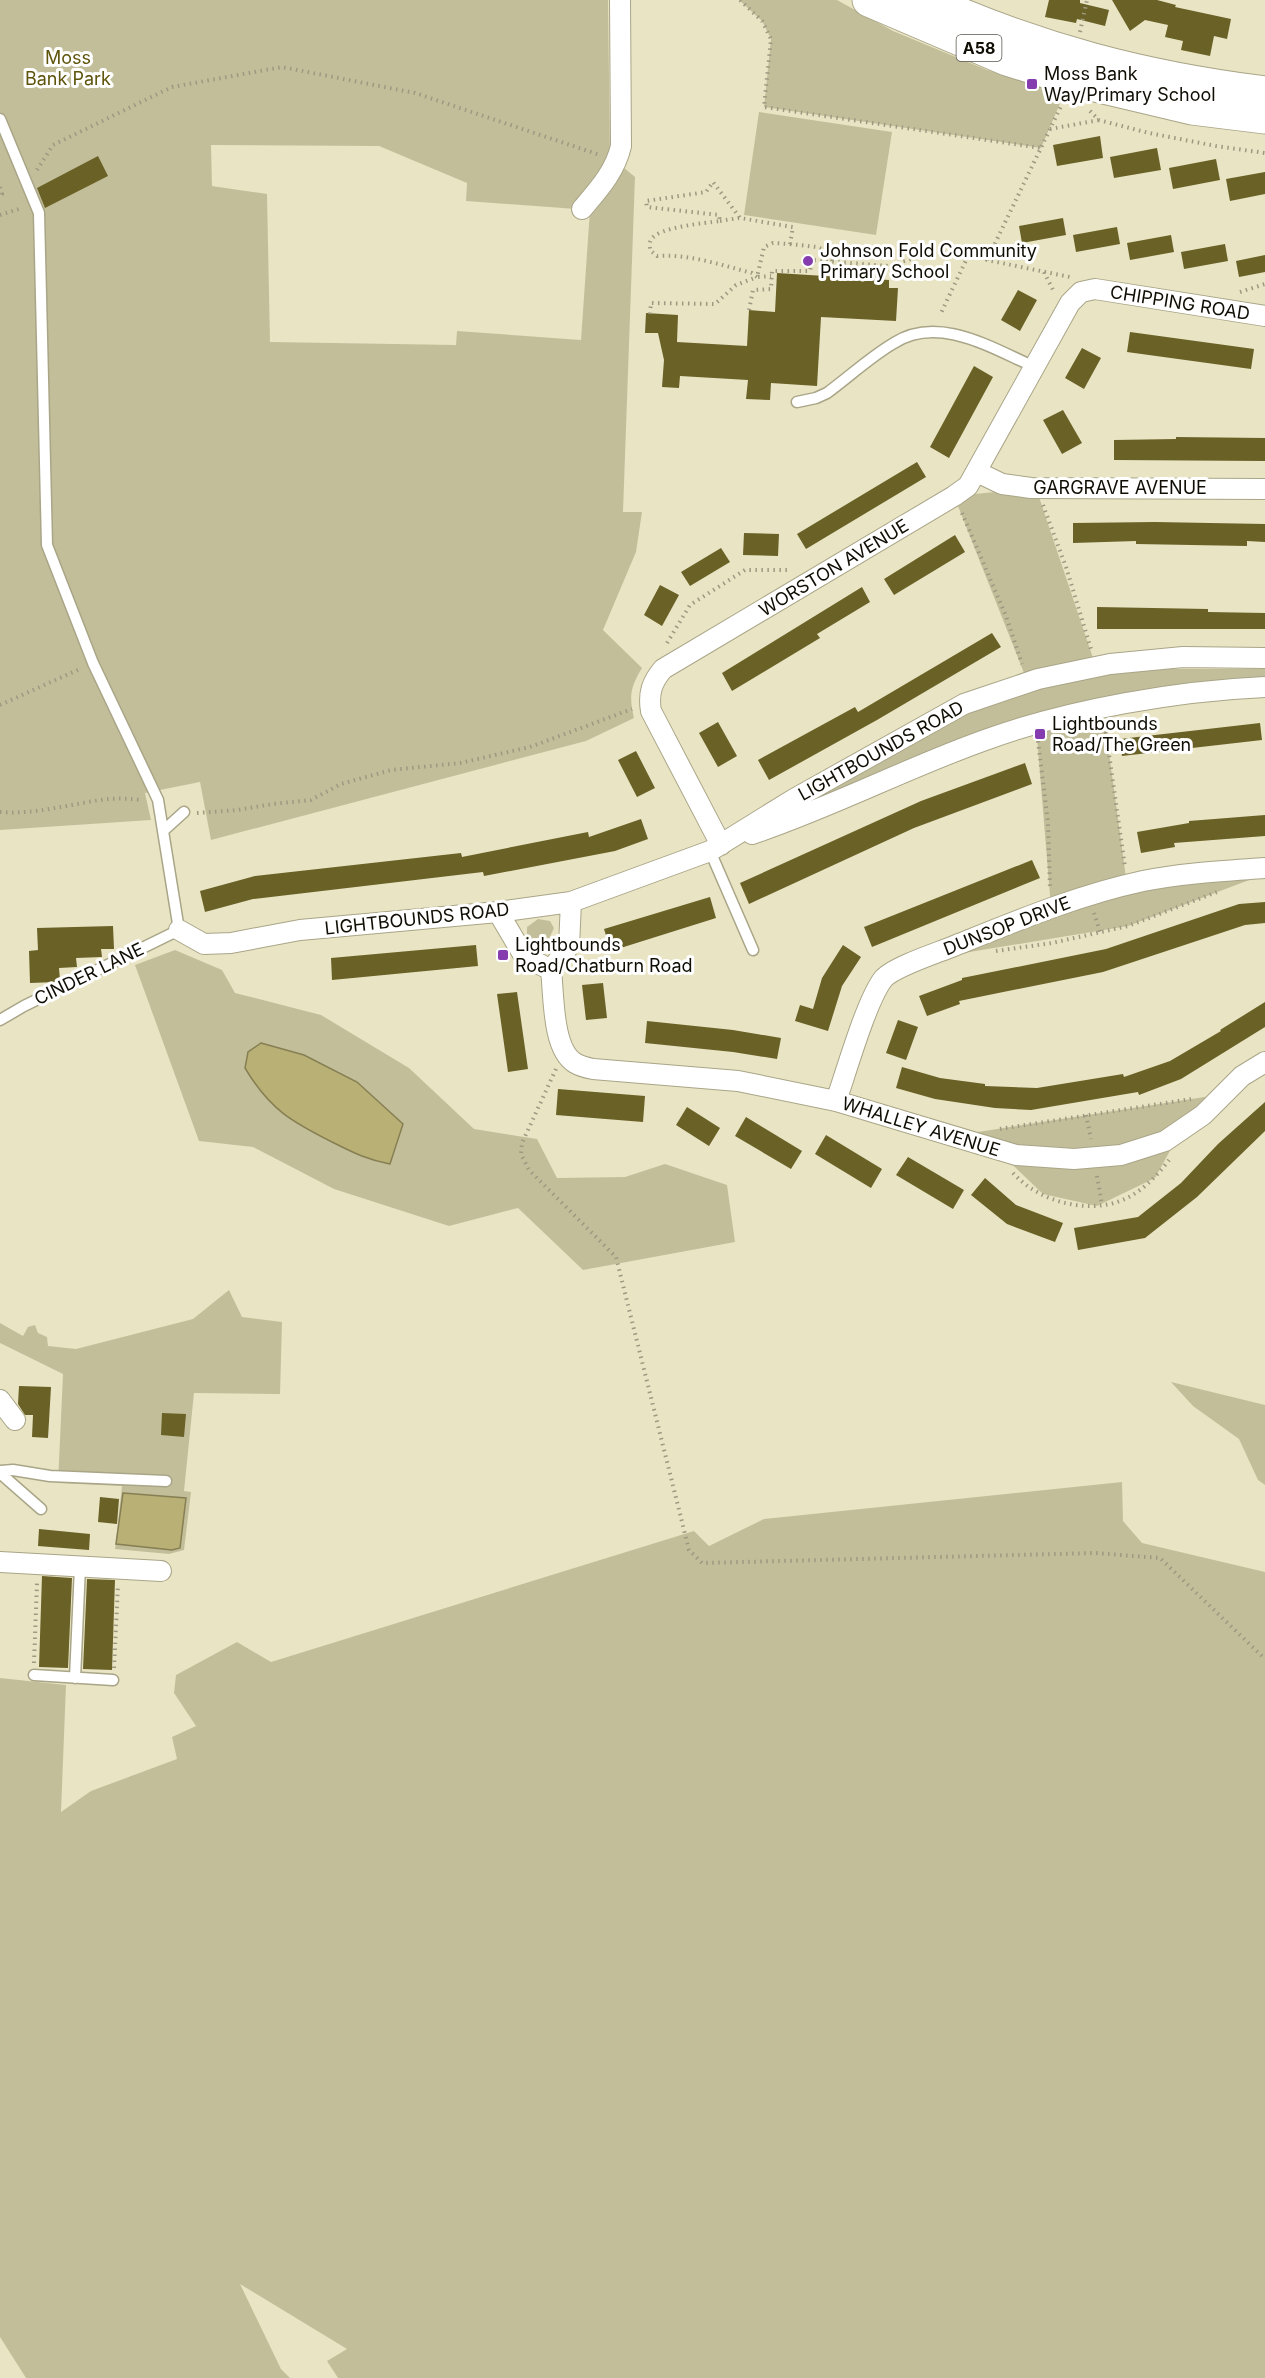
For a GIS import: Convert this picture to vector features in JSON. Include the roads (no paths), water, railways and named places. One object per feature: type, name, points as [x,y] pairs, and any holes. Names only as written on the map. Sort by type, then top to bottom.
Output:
[{"type":"highway","name":"A58","points":[[869,0],[1071,86],[1192,108],[1265,117]]},
{"type":"highway","name":"A58","points":[[927,0],[969,19],[1075,56],[1204,86],[1265,93]]},
{"type":"street","points":[[582,209],[603,184],[617,162],[621,146],[620,0]]},
{"type":"street","name":"CHIPPING ROAD","points":[[1095,289],[1265,316]]},
{"type":"street","name":"WORSTON AVENUE","points":[[715,848],[654,718],[650,703],[652,686],[663,669],[968,486],[1070,303],[1081,292],[1095,289]]},
{"type":"street","name":"GARGRAVE AVENUE","points":[[977,472],[1002,484],[1036,488],[1265,489]]},
{"type":"street","name":"LIGHTBOUNDS ROAD","points":[[715,848],[794,799],[964,704],[1028,683],[1096,667],[1184,657],[1265,658]]},
{"type":"street","name":"LIGHTBOUNDS ROAD","points":[[179,930],[204,944],[231,943],[300,930],[498,912],[571,902],[804,816],[930,760],[990,738],[1103,709],[1158,698],[1233,688],[1265,687]]},
{"type":"street","name":"DUNSOP DRIVE","points":[[836,1101],[872,1000],[885,978],[907,965],[1051,908],[1127,885],[1206,872],[1265,868]]},
{"type":"street","points":[[498,912],[524,956],[552,970],[569,946],[571,902]]},
{"type":"street","name":"WHALLEY AVENUE","points":[[552,970],[563,1049],[576,1064],[593,1069],[738,1081],[836,1101],[1016,1155],[1074,1160],[1121,1155],[1165,1141],[1203,1115],[1242,1076],[1265,1062]]},
{"type":"street","points":[[0,1400],[15,1420]]},
{"type":"street","points":[[0,1563],[161,1571]]},
{"type":"lane","points":[[0,119],[39,213],[47,545],[93,663],[158,800],[179,930]]},
{"type":"lane","points":[[797,402],[827,393],[896,341],[923,333],[943,332],[961,335],[1035,367]]},
{"type":"lane","points":[[163,831],[184,812]]},
{"type":"lane","points":[[715,848],[753,950]]},
{"type":"lane","name":"CINDER LANE","points":[[0,1020],[179,930]]},
{"type":"lane","points":[[0,1472],[13,1470],[50,1476],[166,1481]]},
{"type":"lane","points":[[0,1472],[41,1509]]},
{"type":"lane","points":[[75,1678],[80,1567]]},
{"type":"lane","points":[[34,1675],[113,1680]]},
{"type":"place","name":"Moss Bank Way/Primary School","points":[[1032,84]]},
{"type":"place","name":"Johnson Fold Community Primary School","points":[[808,261]]},
{"type":"place","name":"Lightbounds Road/The Green","points":[[1040,734]]},
{"type":"place","name":"Lightbounds Road/Chatburn Road","points":[[503,955]]},
{"type":"park label","name":"Moss Bank Park","points":[[68,68]]}]
